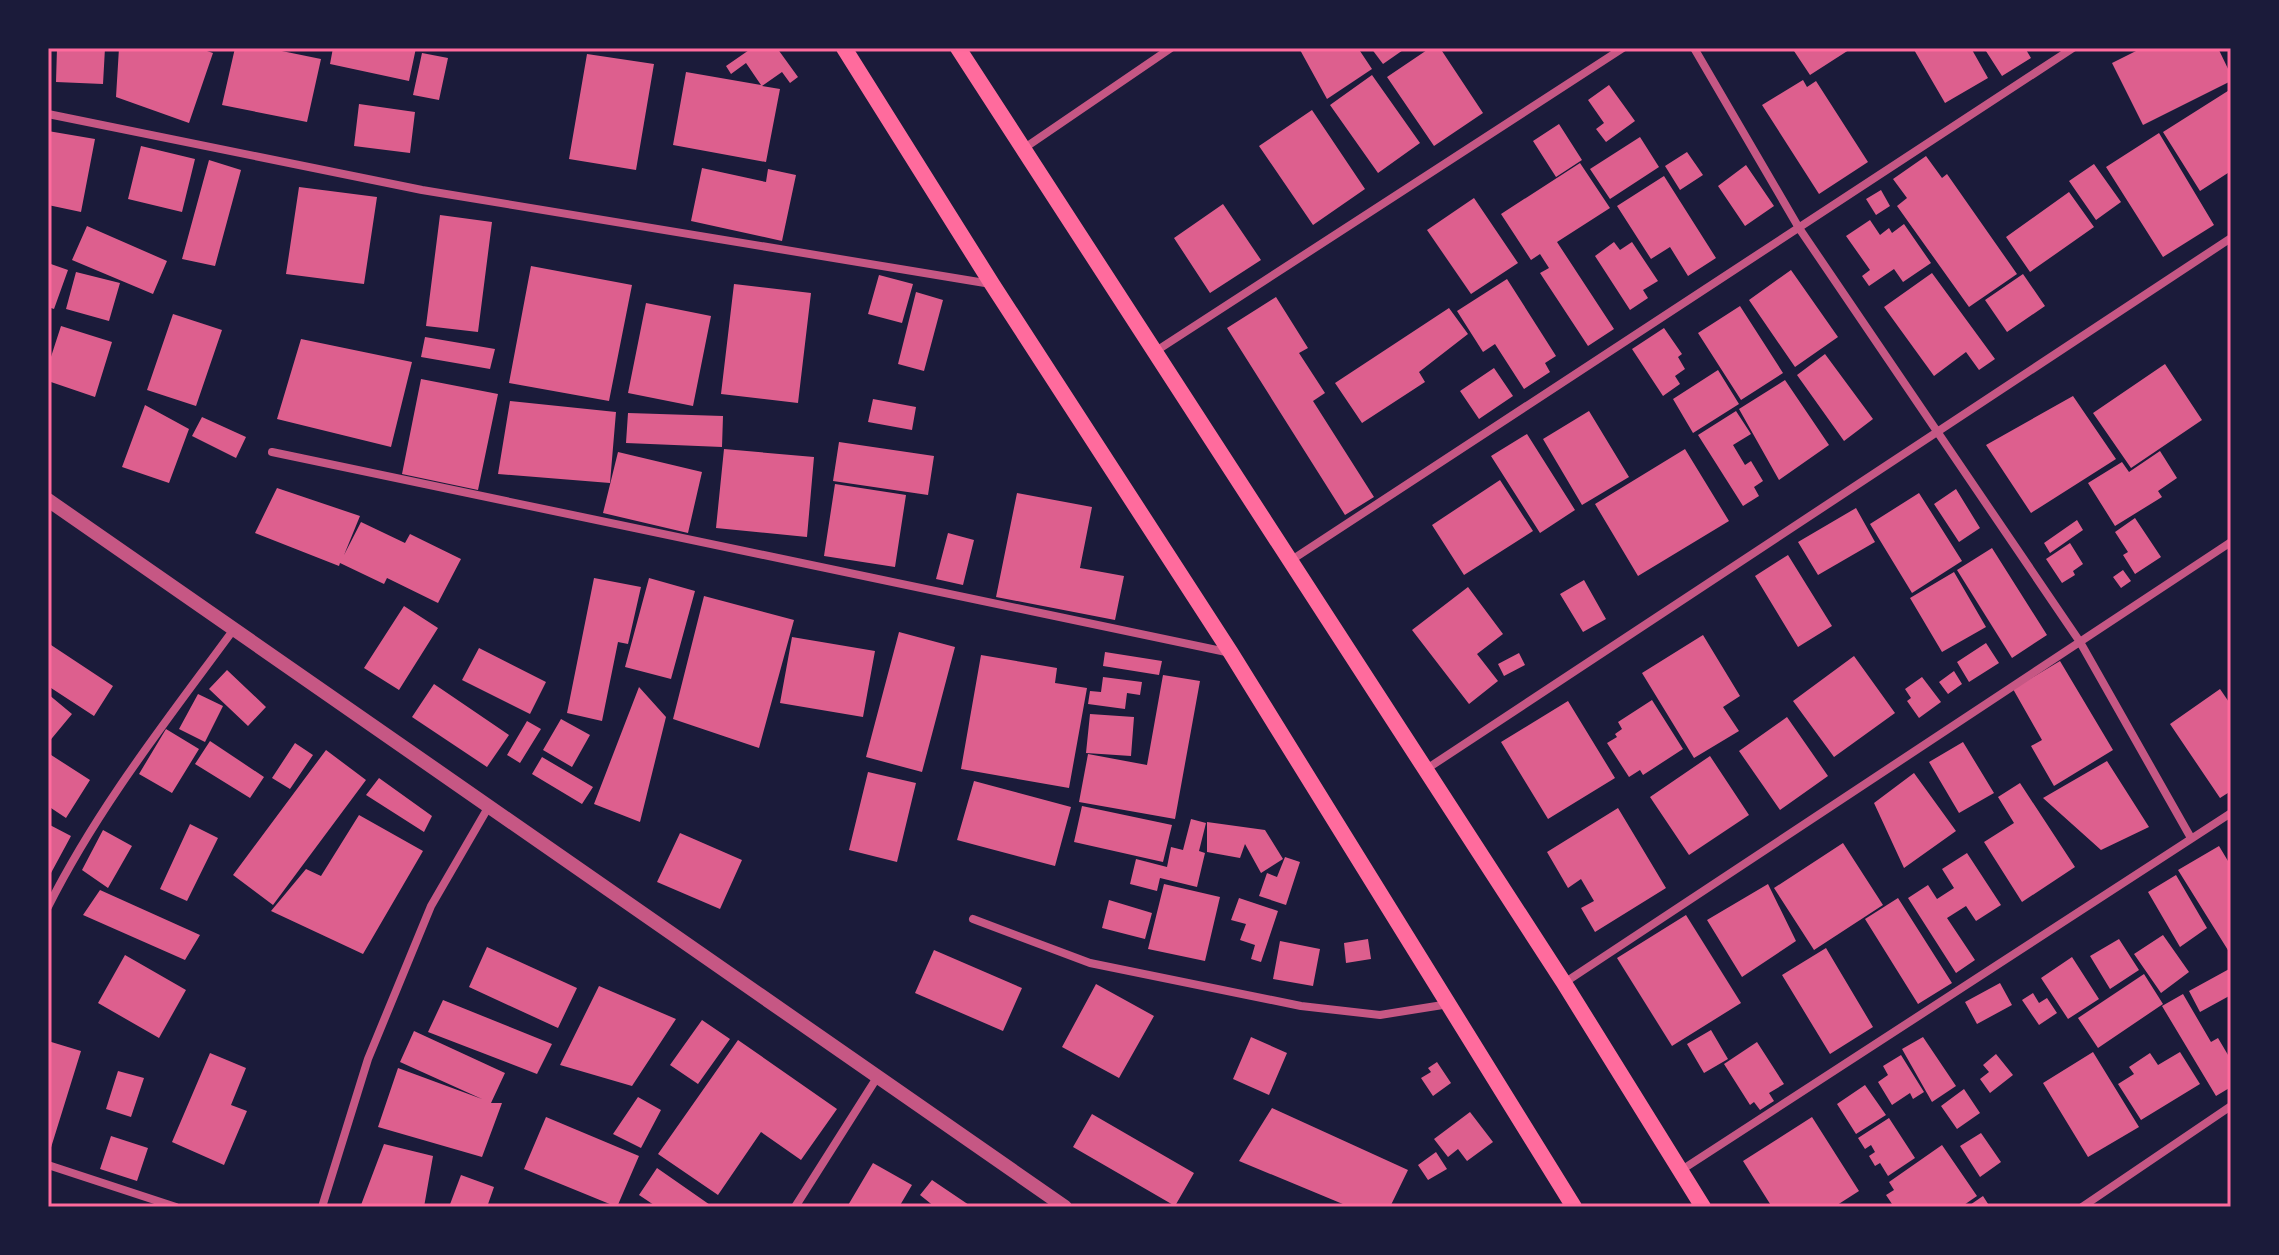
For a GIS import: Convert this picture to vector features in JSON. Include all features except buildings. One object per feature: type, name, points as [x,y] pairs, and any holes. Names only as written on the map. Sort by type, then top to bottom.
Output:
[{"type":"main road","points":[[844,48],[992,284],[1231,653],[1574,1207]]},
{"type":"main road","points":[[958,48],[1564,983],[1703,1207]]},
{"type":"street","points":[[1022,149],[1171,48]]},
{"type":"street","points":[[1156,351],[1623,48]]},
{"type":"street","points":[[1694,48],[1799,228],[2080,642],[2191,838]]},
{"type":"street","points":[[1290,561],[2073,48]]},
{"type":"street","points":[[48,114],[422,190],[992,284]]},
{"type":"street","points":[[1424,770],[2231,238]]},
{"type":"street","points":[[272,452],[1231,653]]},
{"type":"street","points":[[48,500],[1065,1207]]},
{"type":"street","points":[[1564,983],[2231,542]]},
{"type":"street","points":[[48,907],[74,854],[154,737],[234,629]]},
{"type":"street","points":[[322,1207],[368,1059],[431,906],[489,805]]},
{"type":"street","points":[[1680,1171],[2231,813]]},
{"type":"street","points":[[973,919],[1090,963],[1301,1006],[1380,1015],[1449,1004]]},
{"type":"street","points":[[795,1207],[879,1075]]},
{"type":"street","points":[[2082,1207],[2231,1106]]},
{"type":"street","points":[[48,1165],[176,1207]]}]
